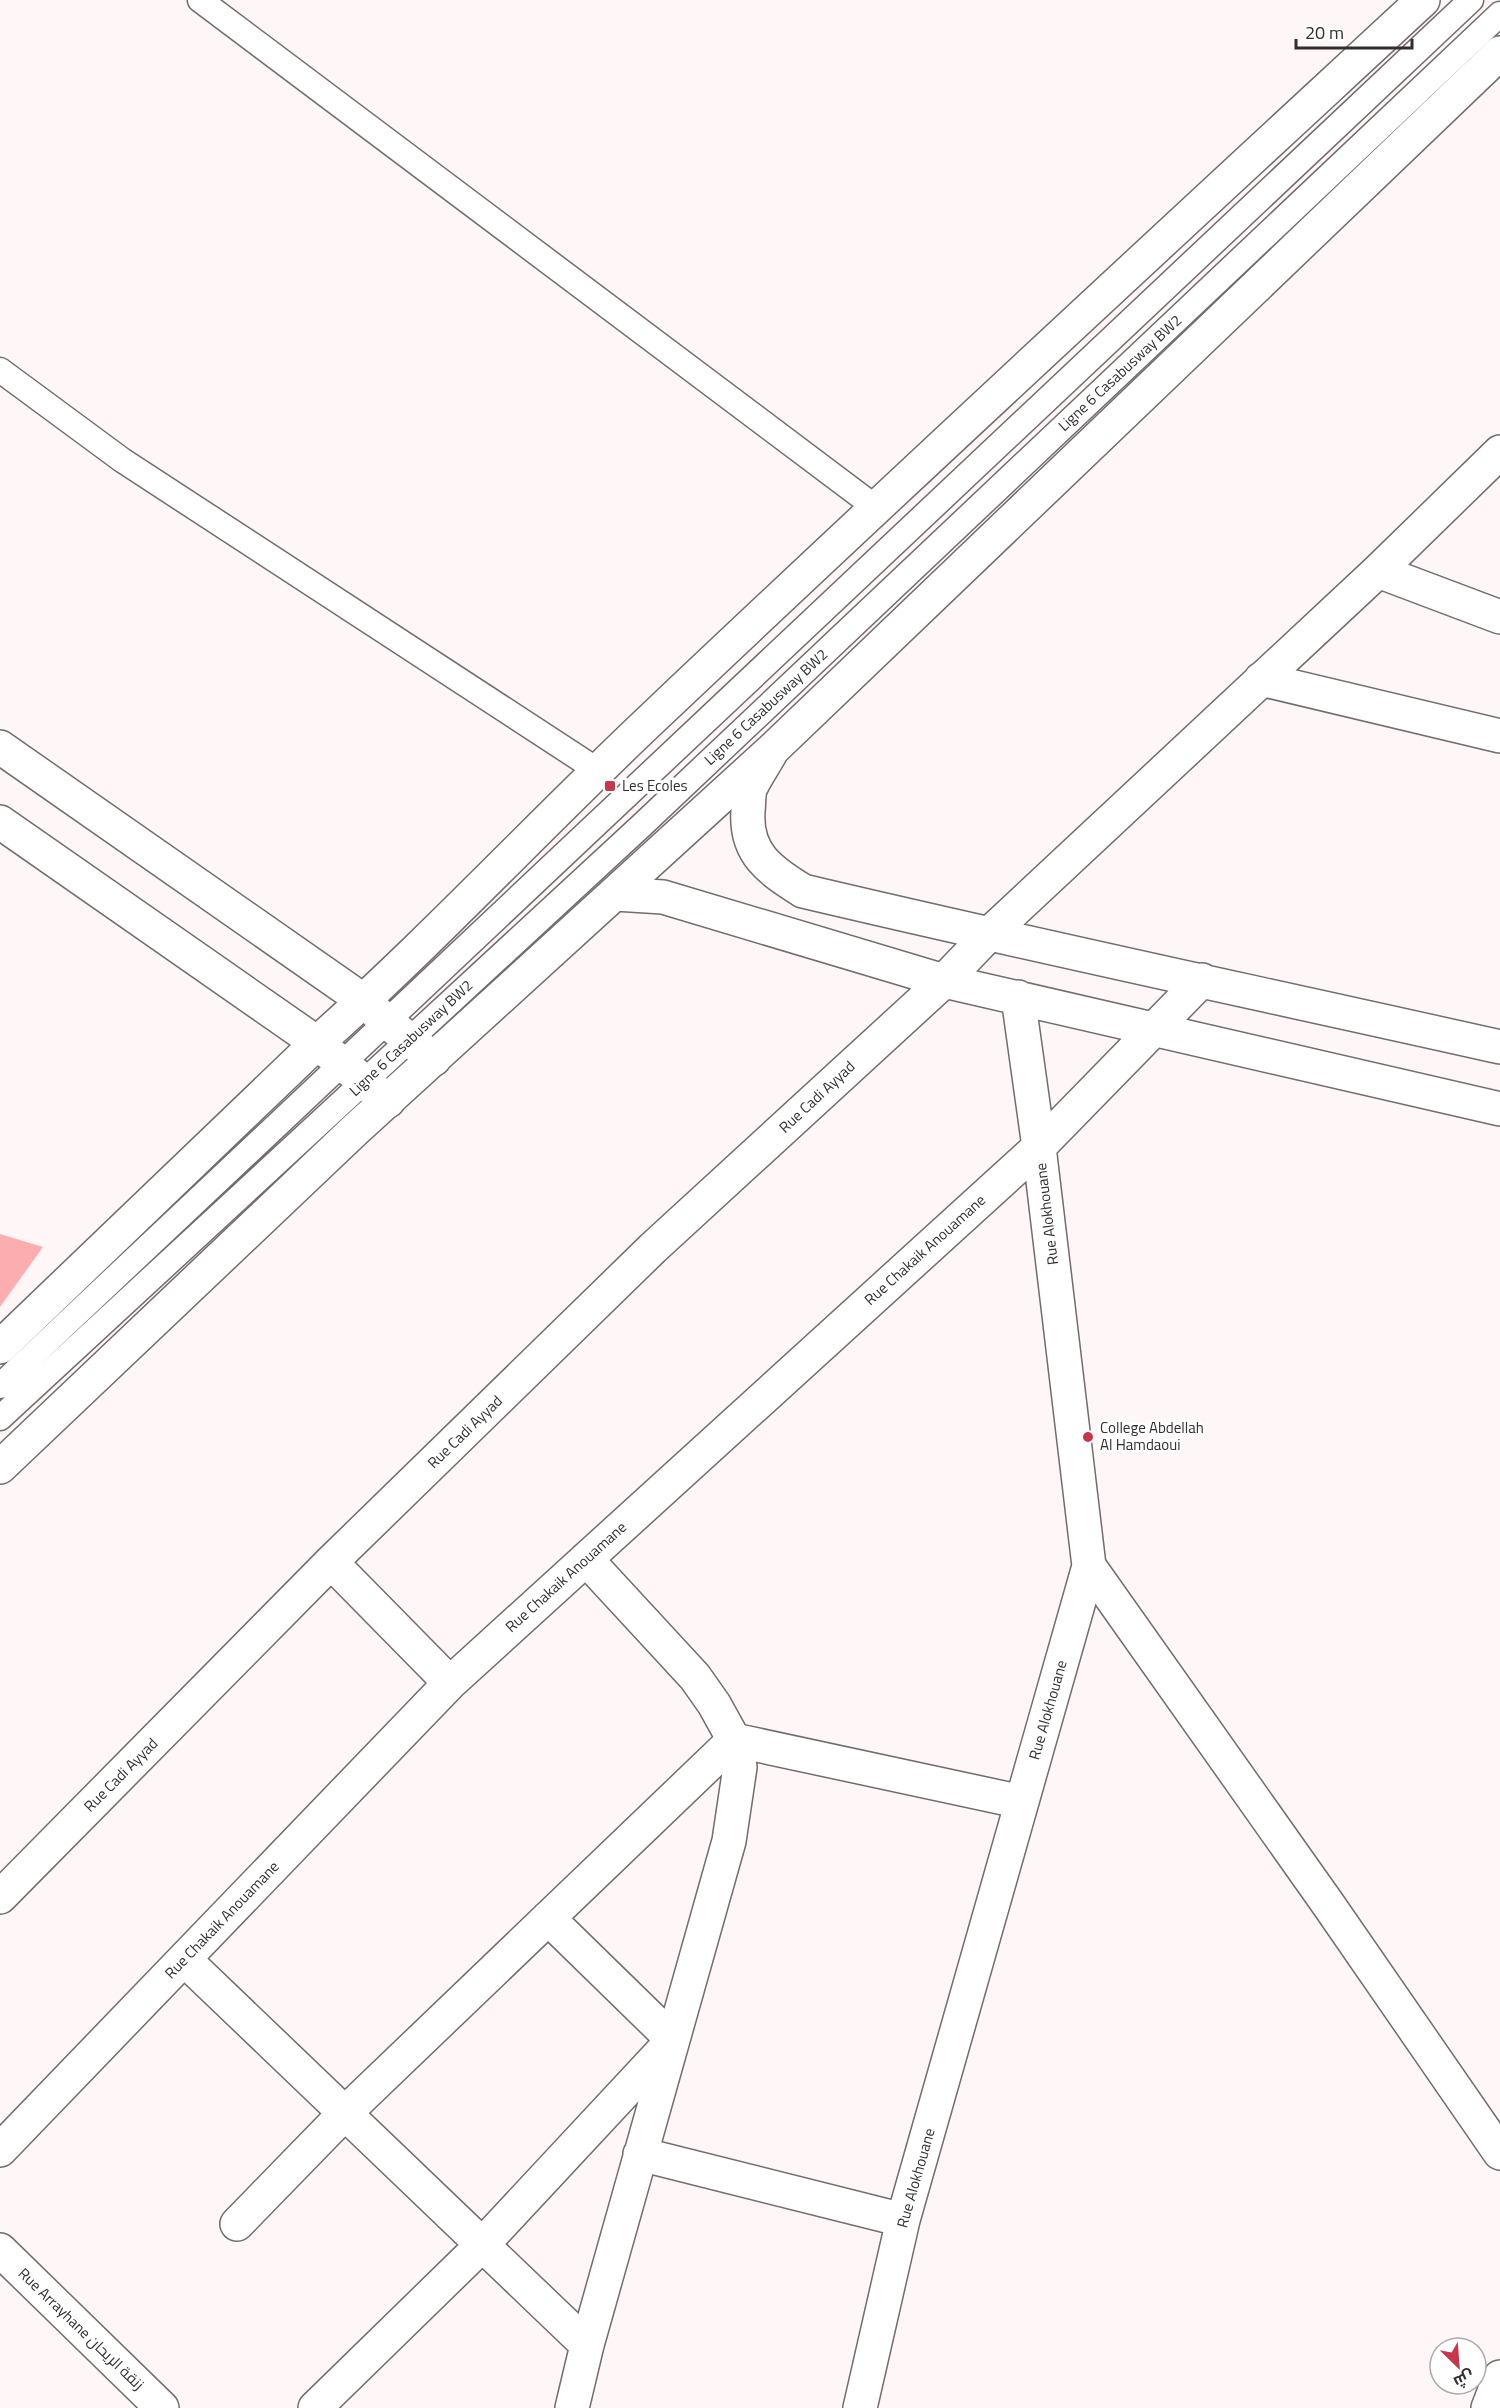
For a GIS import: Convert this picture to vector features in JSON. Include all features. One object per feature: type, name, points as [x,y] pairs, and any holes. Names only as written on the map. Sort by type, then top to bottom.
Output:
[{"type":"street","points":[[0,1467],[365,1082],[398,1030],[597,770],[876,507],[1423,0]]},
{"type":"street","points":[[0,1347],[316,1043],[398,1030],[615,894],[772,750],[1500,53]]},
{"type":"street","name":"Rue Cadi Ayyad","points":[[0,1897],[331,1562],[653,1248],[944,981],[988,934],[1378,571],[1500,452]]},
{"type":"street","points":[[1378,571],[1500,617]]},
{"type":"street","points":[[1261,679],[1500,736]]},
{"type":"street","points":[[0,747],[398,1030]]},
{"type":"street","points":[[772,750],[750,790],[748,821],[750,841],[758,855],[778,876],[803,891],[1500,1047]]},
{"type":"street","points":[[0,822],[316,1043],[365,1082]]},
{"type":"street","points":[[615,894],[663,897],[944,981],[1500,1109]]},
{"type":"street","name":"Rue Chakaik Anouamane","points":[[0,2150],[450,1683],[1039,1147],[1202,980]]},
{"type":"street","name":"Rue Alokhouane","points":[[860,2408],[903,2220],[1089,1566],[1039,1147],[1018,997]]},
{"type":"street","points":[[572,2408],[587,2345],[729,1841],[741,1767],[734,1740],[714,1704],[695,1677],[586,1559]]},
{"type":"street","points":[[331,1562],[450,1683]]},
{"type":"street","points":[[1089,1566],[1328,1904],[1500,2153]]},
{"type":"street","points":[[734,1740],[1022,1802]]},
{"type":"street","points":[[237,2224],[345,2113],[734,1740]]},
{"type":"street","points":[[548,1918],[673,2040]]},
{"type":"street","points":[[185,1960],[481,2246],[587,2345]]},
{"type":"street","points":[[315,2408],[481,2246],[673,2040]]},
{"type":"street","points":[[640,2154],[903,2220]]},
{"type":"street","name":"Rue Arrayhane زنقة الريحان","points":[[0,2250],[162,2408]]},
{"type":"lane","points":[[200,0],[876,507]]},
{"type":"lane","name":"Ligne 6 Casabusway BW2","points":[[0,1418],[365,1082],[398,1030],[1070,376],[1471,0]]},
{"type":"lane","name":"Ligne 6 Casabusway BW2","points":[[398,1030],[649,818],[1500,14]]},
{"type":"lane","points":[[0,370],[122,460],[597,770]]},
{"type":"lane","name":"Ligne 6 Casabusway BW2","points":[[0,1386],[365,1082]]},
{"type":"shaded area","points":[[0,1234],[43,1247],[0,1307]]},
{"type":"place","name":"Les Ecoles","points":[[610,786]]},
{"type":"place","name":"College Abdellah Al Hamdaoui","points":[[1088,1437]]}]
